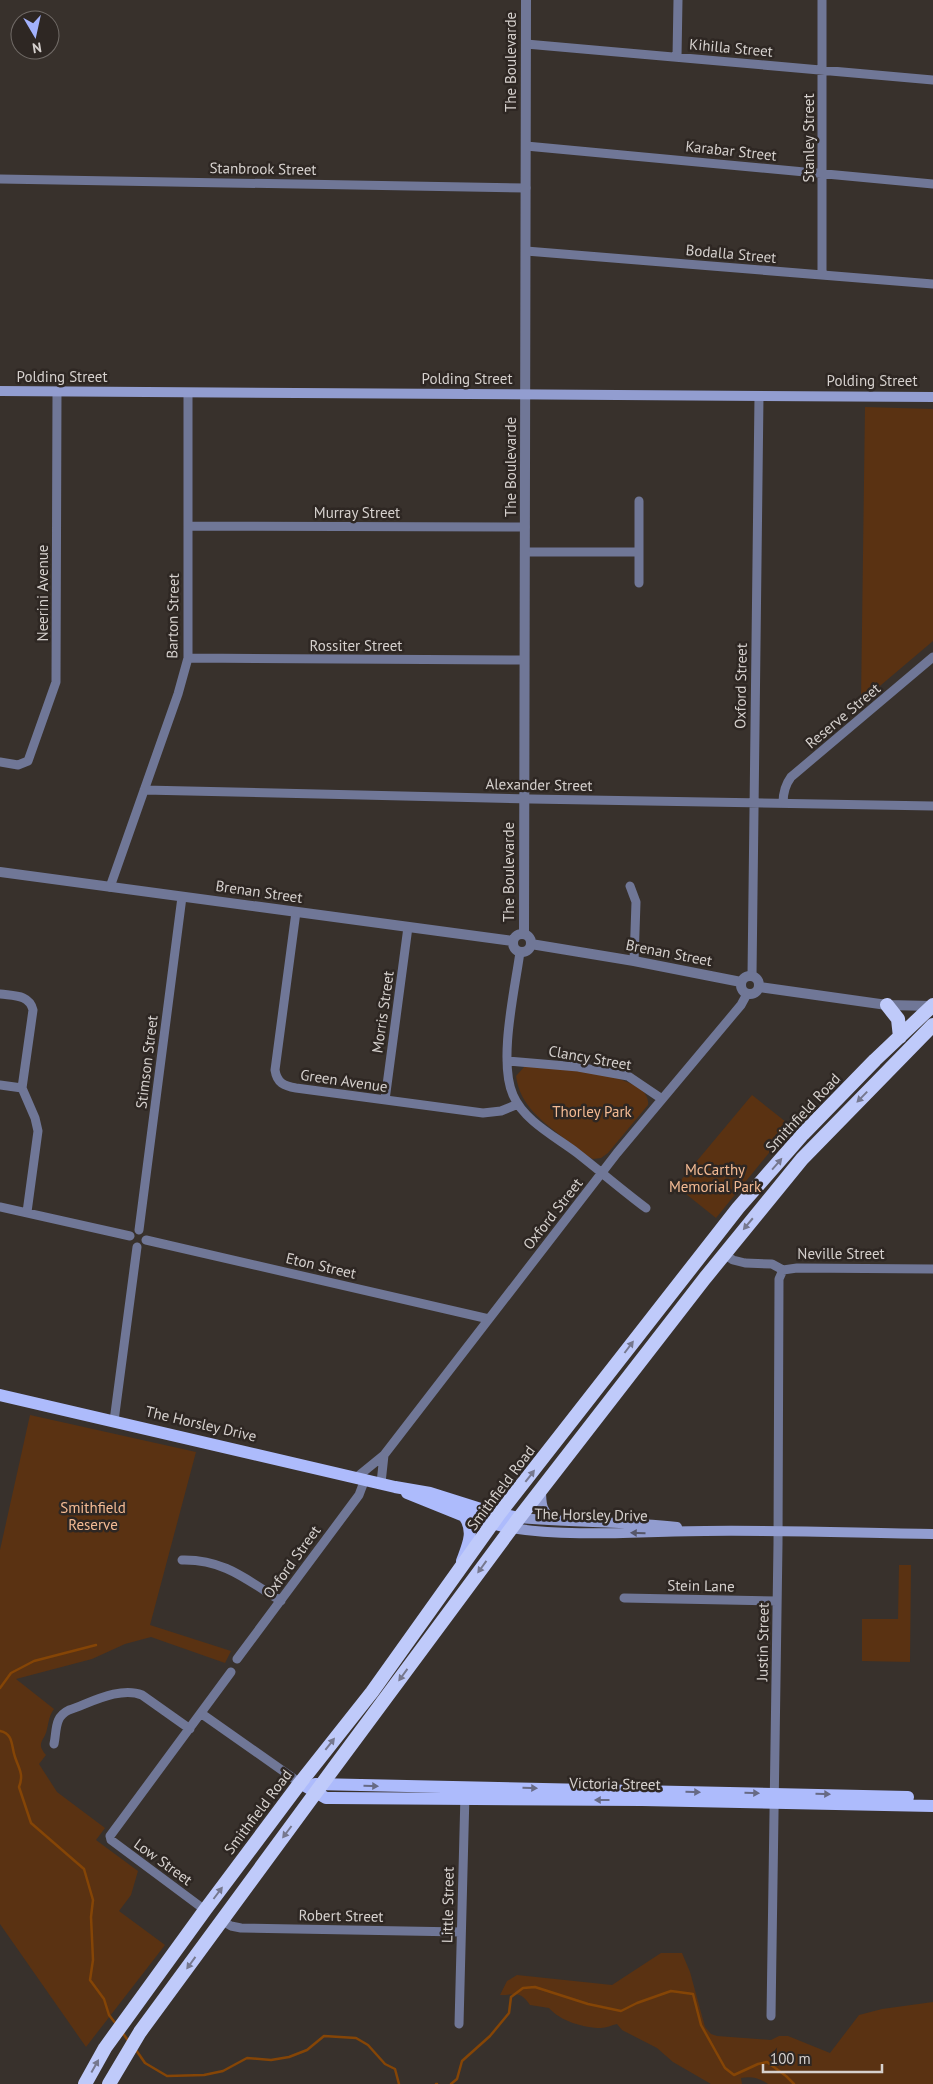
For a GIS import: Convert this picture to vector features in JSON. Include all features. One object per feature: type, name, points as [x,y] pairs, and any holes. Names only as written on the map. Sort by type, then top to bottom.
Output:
[{"type":"highway","points":[[888,1005],[898,1019],[900,1036]]},
{"type":"highway","name":"Smithfield Road","points":[[84,2084],[105,2048],[205,1910],[300,1783],[372,1692],[496,1519],[738,1208],[804,1134],[900,1036],[933,1006]]},
{"type":"highway","points":[[881,1087],[920,1048],[933,1026]]},
{"type":"highway","name":"Smithfield Road","points":[[108,2084],[140,2032],[221,1920],[515,1523],[724,1254],[802,1159],[893,1064],[933,1026]]},
{"type":"main road","name":"Polding Street","points":[[0,391],[933,397]]},
{"type":"main road","name":"The Horsley Drive","points":[[0,1395],[395,1487],[430,1493],[496,1519]]},
{"type":"main road","name":"The Horsley Drive","points":[[395,1487],[424,1501],[464,1516],[496,1519],[560,1533],[704,1531],[933,1534]]},
{"type":"main road","points":[[541,1489],[544,1513],[559,1521]]},
{"type":"main road","points":[[458,1572],[470,1538],[469,1525],[464,1516]]},
{"type":"main road","name":"The Horsley Drive","points":[[515,1523],[559,1521],[651,1524],[704,1531]]},
{"type":"main road","name":"Victoria Street","points":[[300,1783],[319,1789],[642,1800],[933,1797]]},
{"type":"main road","name":"Victoria Street","points":[[774,1798],[933,1806]]},
{"type":"street","name":"The Boulevarde","points":[[524,934],[526,0]]},
{"type":"street","points":[[677,57],[678,0]]},
{"type":"street","name":"Stanley Street","points":[[822,0],[822,275]]},
{"type":"street","name":"Kihilla Street","points":[[526,44],[933,80]]},
{"type":"street","name":"Karabar Street","points":[[526,146],[933,184]]},
{"type":"street","name":"Stanbrook Street","points":[[0,179],[526,188]]},
{"type":"street","name":"Bodalla Street","points":[[526,251],[933,284]]},
{"type":"street","name":"Neerini Avenue","points":[[0,762],[18,765],[28,761],[56,682],[57,392]]},
{"type":"street","name":"Barton Street","points":[[110,887],[188,658],[188,393]]},
{"type":"street","name":"Oxford Street","points":[[752,976],[759,396]]},
{"type":"street","points":[[639,583],[640,500]]},
{"type":"street","name":"Murray Street","points":[[188,526],[525,527]]},
{"type":"street","points":[[525,552],[640,552]]},
{"type":"street","name":"Reserve Street","points":[[783,803],[783,792],[791,777],[933,657]]},
{"type":"street","name":"Rossiter Street","points":[[188,658],[524,660]]},
{"type":"street","name":"Alexander Street","points":[[144,790],[933,806]]},
{"type":"street","name":"Brenan Street","points":[[0,872],[513,941]]},
{"type":"street","points":[[630,886],[636,902],[634,961]]},
{"type":"street","name":"Stimson Street","points":[[139,1230],[182,897]]},
{"type":"street","name":"Green Avenue","points":[[296,912],[275,1070],[276,1078],[287,1086],[483,1112],[502,1111],[518,1104]]},
{"type":"street","name":"Morris Street","points":[[384,1100],[408,927]]},
{"type":"street","points":[[524,934],[529,936],[531,944],[526,951],[520,952],[516,949],[513,941],[518,935],[524,934]]},
{"type":"street","name":"Brenan Street","points":[[531,944],[634,961],[741,982]]},
{"type":"street","points":[[520,952],[507,1049],[510,1089],[518,1104],[535,1122],[646,1208]]},
{"type":"street","points":[[746,976],[752,976],[757,979],[759,987],[754,994],[747,994],[742,991],[741,982],[746,976]]},
{"type":"street","points":[[759,987],[888,1005],[933,1006]]},
{"type":"street","points":[[0,994],[24,997],[32,1006],[33,1014],[22,1088],[35,1118],[38,1132],[27,1212]]},
{"type":"street","name":"Oxford Street","points":[[237,1660],[359,1495],[361,1478],[384,1455],[601,1174],[747,994]]},
{"type":"street","name":"Clancy Street","points":[[507,1061],[578,1067],[628,1076],[662,1099]]},
{"type":"street","points":[[0,1085],[22,1088]]},
{"type":"street","points":[[0,1206],[130,1236]]},
{"type":"street","points":[[130,1236],[132,1232],[139,1230],[144,1235],[146,1240],[144,1245],[137,1247]]},
{"type":"street","points":[[130,1236],[133,1244],[137,1247]]},
{"type":"street","name":"Eton Street","points":[[146,1240],[489,1319]]},
{"type":"street","points":[[114,1421],[137,1247]]},
{"type":"street","name":"Neville Street","points":[[724,1254],[733,1260],[744,1263],[772,1264],[783,1270],[797,1268],[933,1269]]},
{"type":"street","name":"Justin Street","points":[[771,2016],[780,1279],[783,1270]]},
{"type":"street","points":[[381,1483],[384,1455]]},
{"type":"street","points":[[182,1560],[199,1560],[217,1564],[234,1571],[281,1601]]},
{"type":"street","name":"Stein Lane","points":[[624,1598],[777,1601]]},
{"type":"street","points":[[54,1744],[57,1722],[63,1713],[122,1693],[135,1692],[142,1695],[190,1729],[232,1672]]},
{"type":"street","points":[[202,1714],[300,1783]]},
{"type":"street","name":"Low Street","points":[[190,1729],[111,1833],[111,1840],[205,1910]]},
{"type":"street","name":"Little Street","points":[[460,2024],[465,1793]]},
{"type":"street","name":"Robert Street","points":[[221,1920],[241,1928],[462,1932]]},
{"type":"green space","points":[[865,407],[933,409],[933,641],[861,702]]},
{"type":"green space","name":"Thorley Park","points":[[525,1066],[584,1071],[622,1080],[636,1086],[646,1095],[648,1105],[608,1153],[601,1158],[593,1159],[548,1126],[527,1104],[518,1087],[516,1076]]},
{"type":"green space","name":"McCarthy Memorial Park","points":[[752,1095],[791,1126],[716,1218],[676,1186]]},
{"type":"green space","name":"Smithfield Reserve","points":[[30,1415],[196,1452],[150,1625],[231,1651],[225,1663],[151,1637],[125,1644],[92,1659],[16,1679],[54,1709],[41,1744],[46,1755],[39,1764],[57,1792],[105,1828],[96,1840],[138,1871],[131,1895],[119,1911],[165,1945],[86,2047],[0,1924],[0,1550]]},
{"type":"green space","points":[[899,1565],[911,1565],[910,1662],[862,1661],[862,1619],[898,1619]]},
{"type":"green space","points":[[661,1953],[682,1953],[690,1972],[705,2027],[711,2034],[717,2036],[771,2040],[779,2036],[788,2036],[830,2053],[859,2015],[882,2009],[933,2002],[933,2084],[768,2084],[749,2077],[741,2078],[742,2084],[711,2084],[673,2062],[657,2048],[622,2030],[617,2024],[605,2028],[587,2027],[559,2017],[549,2008],[530,2005],[520,1995],[500,1995],[507,1981],[517,1975],[612,1985]]},
{"type":"waterway","points":[[0,1688],[11,1673],[34,1661],[96,1645]]},
{"type":"waterway","points":[[0,1731],[10,1738],[21,1775],[19,1787],[31,1823],[84,1869],[93,1900],[91,1917],[93,1960],[90,1980],[104,1999],[109,2015],[116,2024]]},
{"type":"waterway","points":[[451,2084],[457,2079],[462,2061],[490,2036],[509,2013],[511,1997],[523,1988],[535,1987],[588,2004],[621,2011],[671,1991],[693,1994],[701,2025],[725,2068],[734,2075],[767,2062],[794,2084]]},
{"type":"waterway","points":[[122,2032],[129,2042]]},
{"type":"waterway","points":[[136,2050],[145,2063],[167,2076],[204,2075],[223,2071],[247,2058],[271,2060],[289,2057],[307,2050],[324,2036],[356,2038],[368,2045],[385,2064],[395,2069],[399,2084]]}]
